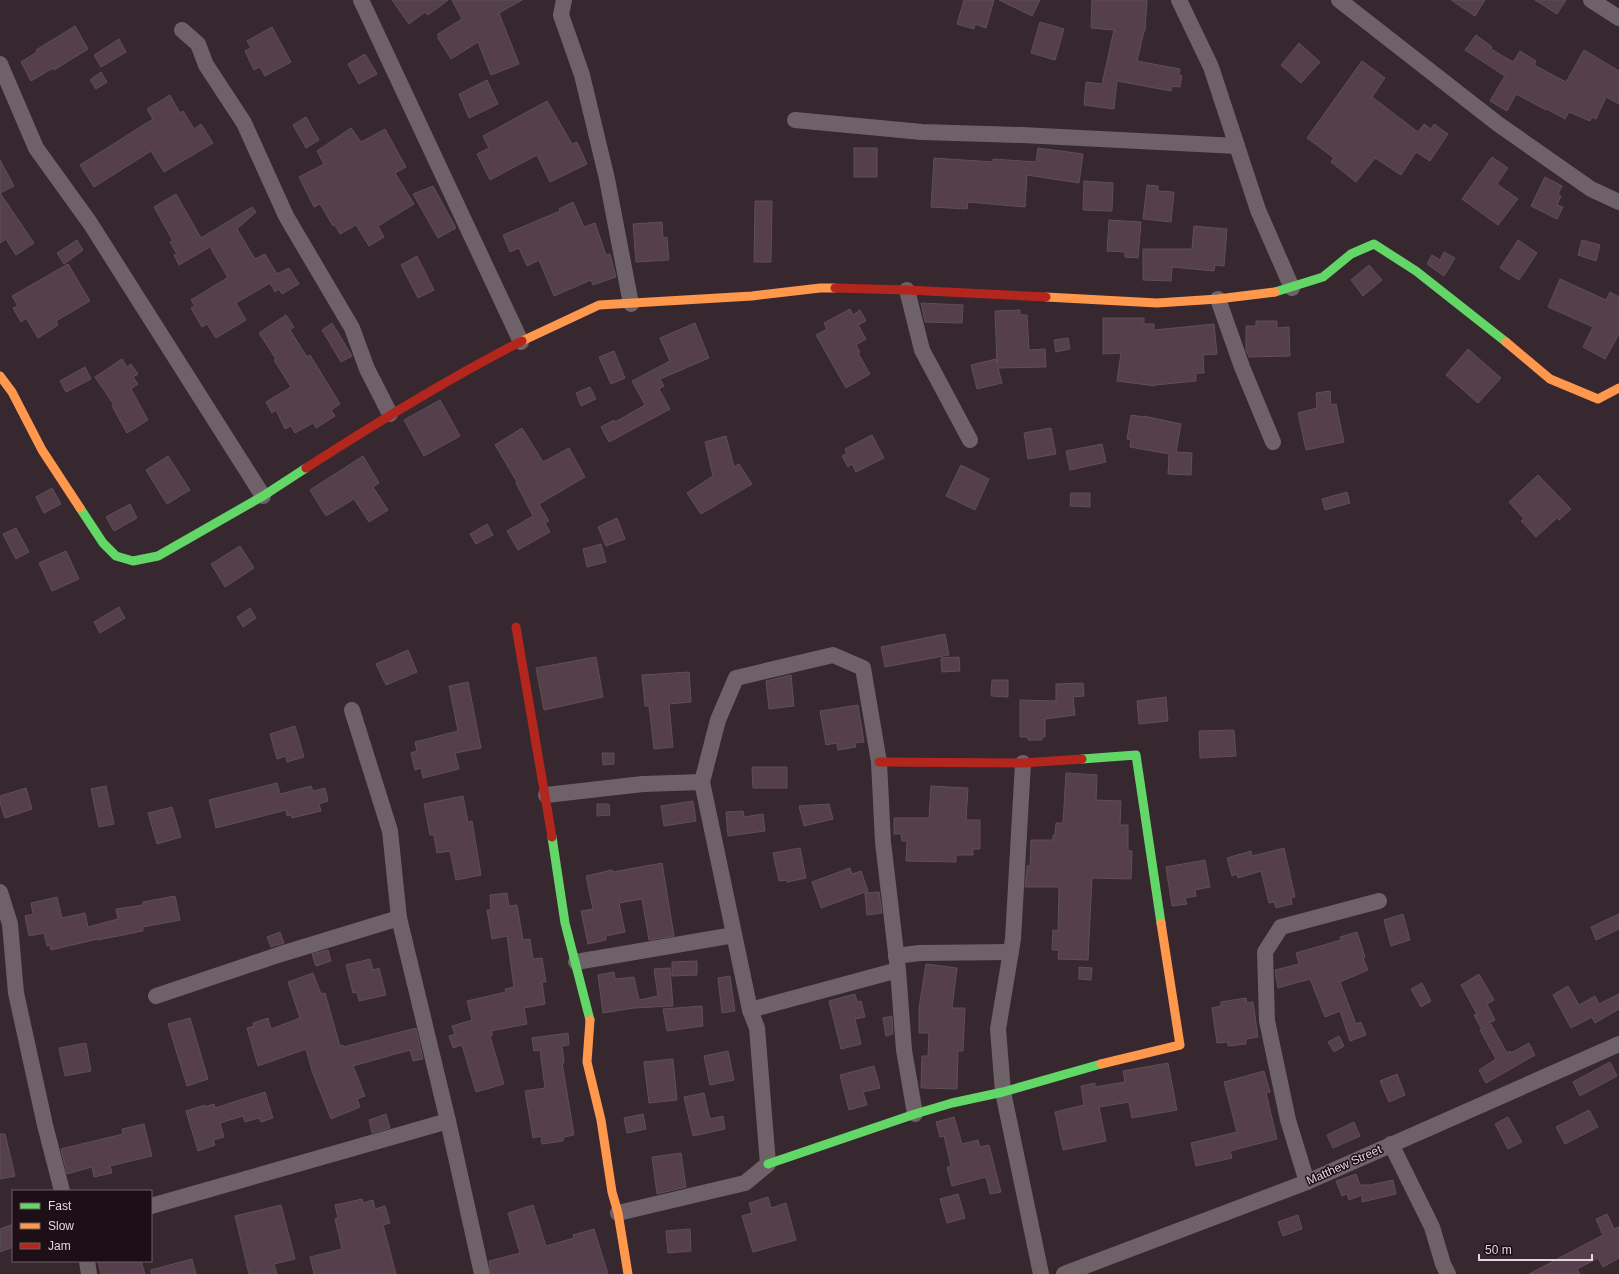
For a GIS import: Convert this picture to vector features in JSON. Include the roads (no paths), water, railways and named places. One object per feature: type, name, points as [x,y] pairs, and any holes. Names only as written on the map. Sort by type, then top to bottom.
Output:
[{"type":"street","points":[[362,0],[521,342]]},
{"type":"street","points":[[564,0],[561,15],[582,75],[607,179],[631,304]]},
{"type":"street","points":[[1179,0],[1211,67],[1258,210],[1292,288]]},
{"type":"street","points":[[1339,0],[1498,124],[1591,189],[1619,202]]},
{"type":"street","points":[[1591,0],[1619,18]]},
{"type":"street","points":[[182,30],[198,44],[206,65],[244,123],[286,216],[352,328],[367,368],[390,414]]},
{"type":"street","points":[[0,64],[36,148],[90,223],[263,496]]},
{"type":"street","points":[[795,120],[922,132],[1022,135],[1237,146]]},
{"type":"street","points":[[0,376],[12,392],[42,450],[103,543],[116,556],[133,561],[158,556],[263,496],[390,414],[461,373],[521,342],[599,305],[752,296],[820,288],[907,290],[1156,303],[1218,299],[1268,294],[1292,288],[1322,277],[1351,254],[1374,244],[1422,276],[1492,330],[1550,379],[1598,399],[1619,388]]},
{"type":"street","points":[[907,290],[922,350],[970,440]]},
{"type":"street","points":[[1218,299],[1242,367],[1273,442]]},
{"type":"street","points":[[516,627],[546,795],[565,923],[590,1020],[587,1062],[600,1120],[612,1192],[618,1213],[628,1274]]},
{"type":"street","points":[[768,1164],[757,1028],[750,1010],[702,782],[718,720],[736,678],[833,655],[863,668],[879,762],[883,842],[897,963],[904,1050],[915,1114]]},
{"type":"street","points":[[352,710],[390,831],[399,918],[448,1121],[482,1274]]},
{"type":"street","points":[[618,1213],[745,1183],[768,1164],[915,1114],[952,1103],[1003,1092],[1114,1060],[1180,1045],[1136,755],[1023,763],[879,762]]},
{"type":"street","points":[[1023,763],[1011,952],[998,1029],[1003,1092],[1041,1274]]},
{"type":"street","points":[[546,795],[643,784],[702,782]]},
{"type":"street","points":[[0,892],[10,924],[18,1001],[45,1125],[62,1190]]},
{"type":"street","points":[[1307,1182],[1288,1120],[1267,1021],[1265,952],[1281,927],[1379,901]]},
{"type":"street","points":[[156,996],[281,954],[399,918]]},
{"type":"street","points":[[576,962],[734,935]]},
{"type":"street","points":[[750,1010],[897,963],[919,954],[1011,952]]},
{"type":"street","name":"Matthew Street","points":[[1064,1274],[1081,1271],[1307,1182],[1619,1044]]},
{"type":"street","points":[[152,1206],[448,1121]]},
{"type":"street","points":[[1391,1144],[1432,1227],[1443,1264],[1448,1274]]},
{"type":"street","points":[[87,1262],[89,1274]]}]
